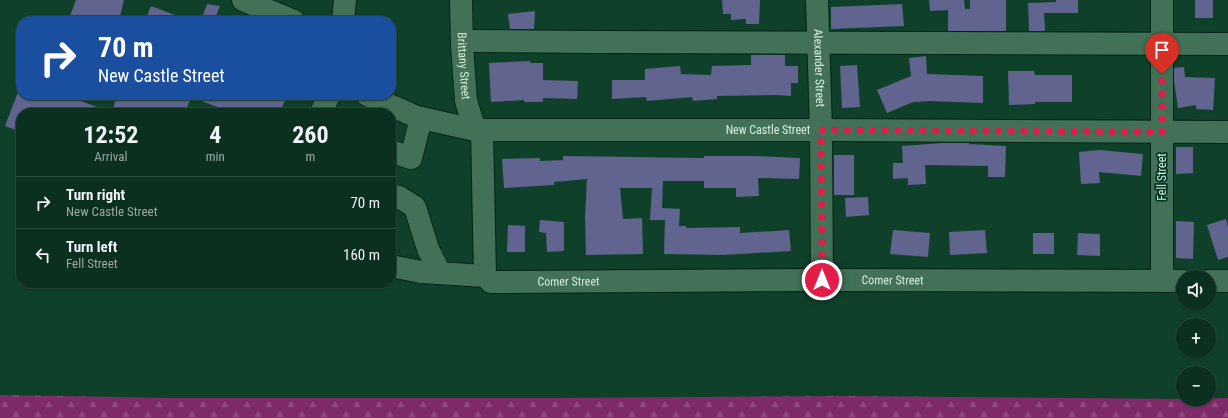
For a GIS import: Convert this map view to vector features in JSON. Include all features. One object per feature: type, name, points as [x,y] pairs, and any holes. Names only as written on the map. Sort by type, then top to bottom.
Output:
[{"type":"street","points":[[243,0],[282,16]]},
{"type":"street","points":[[344,16],[345,0]]},
{"type":"street","name":"Brittany Street","points":[[461,0],[466,101],[479,130],[485,276]]},
{"type":"street","name":"Alexander Street","points":[[817,0],[821,130],[822,280]]},
{"type":"street","name":"Fell Street","points":[[1162,0],[1162,281]]},
{"type":"street","points":[[462,41],[1162,45],[1228,44]]},
{"type":"street","name":"New Castle Street","points":[[379,100],[421,118],[479,130],[1228,132]]},
{"type":"street","points":[[396,153],[411,158],[421,118]]},
{"type":"street","points":[[396,196],[415,207],[428,249],[440,273]]},
{"type":"street","name":"Comer Street","points":[[396,267],[421,272],[485,276],[491,282],[822,280],[1176,281]]},
{"type":"street","points":[[1216,281],[1228,281]]},
{"type":"green space","points":[[0,395],[175,398],[844,396],[1176,399],[1176,406],[1216,406],[1216,398],[1228,398],[1228,418],[0,418]]},
{"type":"building","points":[[76,0],[124,0],[120,16],[70,16]]},
{"type":"building","points":[[722,0],[760,0],[759,24],[746,24],[746,19],[731,20],[731,14],[723,14]]},
{"type":"building","points":[[929,0],[964,0],[965,9],[970,9],[970,0],[1006,0],[1006,31],[948,31],[948,10],[930,11]]},
{"type":"building","points":[[1056,0],[1078,0],[1078,13],[1044,13],[1045,31],[1029,31],[1028,3],[1056,2]]},
{"type":"building","points":[[1195,0],[1213,0],[1213,18],[1195,18]]},
{"type":"building","points":[[207,4],[220,6],[216,16],[203,16]]},
{"type":"building","points":[[902,4],[904,26],[831,29],[831,7]]},
{"type":"building","points":[[151,6],[177,16],[147,16]]},
{"type":"building","points":[[535,11],[534,29],[510,29],[508,14]]},
{"type":"building","points":[[751,55],[785,55],[785,66],[798,66],[798,83],[791,83],[791,96],[717,96],[717,99],[693,101],[692,97],[647,101],[646,97],[612,99],[612,80],[645,80],[645,69],[680,66],[681,74],[711,75],[712,66],[751,65]]},
{"type":"building","points":[[926,56],[927,74],[983,76],[983,103],[929,101],[913,102],[887,113],[877,90],[911,76],[909,58]]},
{"type":"building","points":[[530,61],[530,63],[543,63],[543,80],[578,81],[577,99],[543,98],[543,102],[524,102],[524,100],[491,102],[489,63]]},
{"type":"building","points":[[857,65],[860,107],[842,108],[840,66]]},
{"type":"building","points":[[1184,67],[1185,77],[1215,78],[1213,110],[1196,109],[1196,105],[1178,108],[1174,81],[1174,68]]},
{"type":"building","points":[[1008,71],[1034,71],[1035,75],[1072,75],[1072,102],[1035,102],[1035,104],[1009,105]]},
{"type":"building","points":[[16,97],[16,100],[78,100],[99,108],[16,108],[16,130],[5,126]]},
{"type":"building","points":[[116,100],[190,100],[187,108],[113,108]]},
{"type":"building","points":[[199,100],[285,100],[282,108],[220,108]]},
{"type":"building","points":[[942,143],[969,143],[1006,146],[1005,177],[988,177],[988,166],[925,165],[926,184],[908,185],[908,178],[893,179],[893,163],[903,163],[902,146]]},
{"type":"building","points":[[1176,147],[1193,147],[1193,173],[1176,174]]},
{"type":"building","points":[[1099,150],[1143,154],[1141,176],[1099,172],[1100,183],[1081,184],[1079,152]]},
{"type":"building","points":[[834,155],[854,155],[854,195],[834,195]]},
{"type":"building","points":[[563,156],[704,158],[704,156],[754,156],[800,158],[799,179],[758,178],[759,196],[736,197],[736,188],[704,188],[704,181],[663,181],[662,208],[680,209],[679,226],[686,226],[686,228],[740,227],[740,233],[789,230],[791,251],[723,255],[664,254],[665,220],[650,220],[652,188],[620,188],[623,219],[642,218],[643,254],[586,255],[585,217],[587,179],[554,182],[554,185],[504,188],[502,159],[540,158],[540,161],[563,160]]},
{"type":"building","points":[[868,197],[869,215],[846,217],[845,198]]},
{"type":"building","points":[[1226,219],[1228,227],[1228,257],[1218,260],[1207,225]]},
{"type":"building","points":[[540,220],[564,222],[564,251],[547,252],[546,233],[539,232]]},
{"type":"building","points":[[1176,221],[1194,222],[1193,259],[1176,258]]},
{"type":"building","points":[[508,225],[525,226],[525,252],[507,252]]},
{"type":"building","points":[[893,230],[930,233],[928,257],[890,254]]},
{"type":"building","points":[[985,230],[987,253],[950,255],[949,232]]},
{"type":"building","points":[[1033,233],[1054,233],[1054,254],[1033,254]]},
{"type":"building","points":[[1078,233],[1100,234],[1100,256],[1077,255]]},
{"type":"route","points":[[822,280],[821,130],[1162,132],[1162,74]]}]
